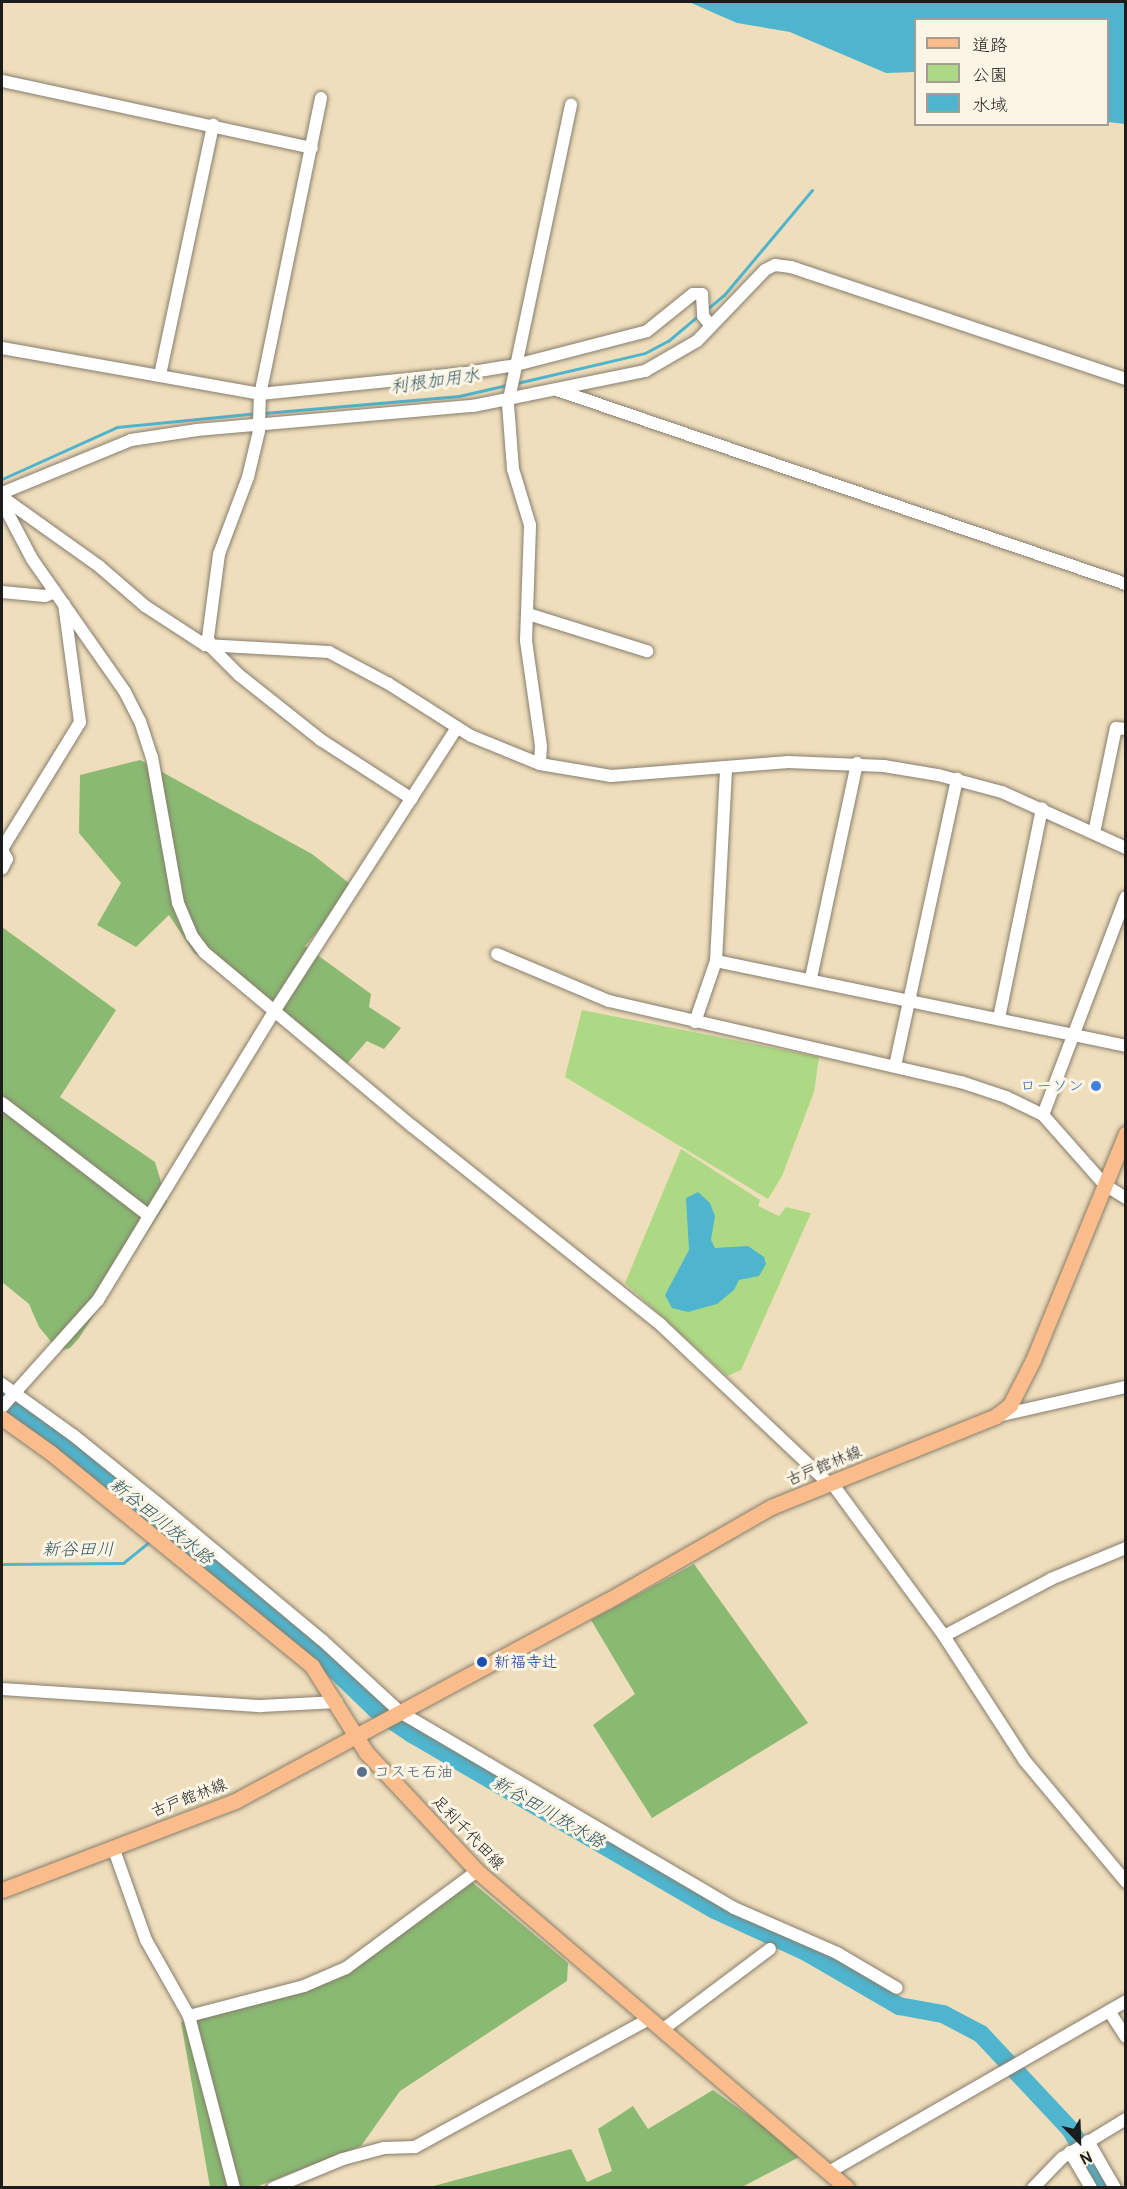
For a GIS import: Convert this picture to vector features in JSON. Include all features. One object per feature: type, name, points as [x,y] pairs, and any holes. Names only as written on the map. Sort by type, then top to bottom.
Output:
[{"type":"main road","name":"古戸館林線","points":[[2,1890],[235,1801],[745,1521],[829,1482],[996,1416],[1010,1406],[1033,1360],[1125,1133]]},
{"type":"main road","name":"足利千代田線","points":[[2,1418],[290,1646],[322,1676],[355,1736],[477,1871],[847,2187]]},
{"type":"street","points":[[2,81],[312,148]]},
{"type":"street","points":[[211,647],[211,594],[219,554],[248,477],[260,417],[260,394],[321,98]]},
{"type":"street","points":[[540,764],[541,746],[526,640],[530,525],[513,469],[510,398],[570,105]]},
{"type":"street","points":[[160,375],[213,125]]},
{"type":"street","points":[[2,495],[131,440],[260,417],[457,408],[556,389],[661,365],[697,341],[765,270],[786,265],[1125,379]]},
{"type":"street","points":[[2,348],[260,394],[467,374],[516,364],[647,331],[693,294],[702,294],[703,316],[711,326]]},
{"type":"street","points":[[556,389],[1125,584]]},
{"type":"street","points":[[2,495],[100,567],[162,618],[211,647],[239,675],[321,740],[412,799]]},
{"type":"street","points":[[2,502],[56,592],[125,692],[140,721],[152,757],[178,903],[192,936],[205,953],[412,1126],[662,1325],[829,1482],[944,1636],[1025,1761],[1125,1882]]},
{"type":"street","points":[[2,592],[33,596],[56,592]]},
{"type":"street","points":[[2,869],[7,859],[2,850],[80,722],[63,622],[64,603]]},
{"type":"street","points":[[528,614],[647,651]]},
{"type":"street","points":[[211,647],[329,652],[389,684],[457,728],[540,764],[611,776],[788,762],[857,763],[957,779],[1042,808],[1125,848]]},
{"type":"street","points":[[2,1407],[98,1299],[275,1010],[457,728]]},
{"type":"street","points":[[1094,833],[1116,728],[1125,729]]},
{"type":"street","points":[[811,978],[857,763]]},
{"type":"street","points":[[695,1022],[716,961],[726,767]]},
{"type":"street","points":[[895,1066],[957,779]]},
{"type":"street","points":[[999,1018],[1042,808]]},
{"type":"street","points":[[1043,1115],[1071,1034],[1125,897]]},
{"type":"street","points":[[497,954],[609,1000],[695,1022],[895,1066],[1006,1097],[1043,1115],[1105,1185],[1125,1198]]},
{"type":"street","points":[[716,961],[811,978],[1125,1046]]},
{"type":"street","points":[[2,1103],[149,1216]]},
{"type":"street","points":[[2,1384],[162,1506],[322,1640],[399,1713],[734,1908],[837,1953],[897,1988]]},
{"type":"street","points":[[996,1416],[1125,1387]]},
{"type":"street","points":[[944,1636],[1051,1579],[1125,1548]]},
{"type":"street","points":[[2,1689],[261,1706],[337,1702]]},
{"type":"street","points":[[113,1846],[146,1940],[189,2016],[234,2187]]},
{"type":"street","points":[[189,2016],[304,1986],[346,1968],[477,1871]]},
{"type":"street","points":[[662,2030],[770,1949]]},
{"type":"street","points":[[829,2172],[1125,2001]]},
{"type":"street","points":[[1109,2011],[1125,2037]]},
{"type":"street","points":[[273,2187],[343,2159],[384,2148],[415,2147],[649,2019]]},
{"type":"street","points":[[1033,2187],[1072,2151],[1125,2119]]},
{"type":"street","points":[[1087,2141],[1115,2187]]},
{"type":"street","points":[[1072,2151],[1091,2187]]},
{"type":"green space","points":[[140,760],[312,854],[354,887],[305,946],[371,994],[369,1007],[401,1028],[384,1049],[367,1041],[345,1066],[288,1018],[194,953],[169,915],[136,947],[97,925],[121,883],[79,833],[80,775]]},
{"type":"green space","points":[[2,927],[116,1010],[60,1097],[155,1162],[167,1202],[79,1338],[70,1348],[59,1351],[39,1327],[29,1304],[2,1282]]},
{"type":"green space","points":[[582,1010],[819,1057],[814,1092],[782,1176],[768,1199],[565,1077]]},
{"type":"green space","points":[[681,1149],[760,1200],[758,1206],[779,1216],[786,1207],[811,1213],[741,1370],[727,1376],[625,1283]]},
{"type":"green space","points":[[694,1564],[808,1723],[652,1818],[593,1725],[635,1694],[591,1620]]},
{"type":"green space","points":[[467,1878],[568,1963],[567,1981],[400,2091],[361,2146],[256,2187],[210,2187],[181,2022],[294,1988],[354,1963]]},
{"type":"green space","points":[[713,2090],[803,2155],[742,2187],[426,2188],[571,2149],[587,2182],[612,2171],[598,2129],[633,2106],[648,2129]]},
{"type":"water","points":[[689,2],[1125,2],[1125,124],[1109,122],[1109,18],[914,18],[914,72],[886,73],[790,32],[737,23]]},
{"type":"water","points":[[698,1192],[710,1203],[715,1216],[711,1240],[715,1248],[748,1246],[764,1257],[766,1264],[759,1276],[739,1280],[734,1290],[717,1304],[688,1312],[672,1308],[665,1295],[689,1250],[686,1198]]},
{"type":"waterway","name":"利根加用水","points":[[706,310],[724,295],[812,190]]},
{"type":"waterway","name":"利根加用水","points":[[517,383],[645,353],[668,341],[698,316]]},
{"type":"waterway","name":"利根加用水","points":[[264,413],[459,396],[507,385]]},
{"type":"waterway","name":"利根加用水","points":[[2,479],[117,427],[257,413]]},
{"type":"waterway","name":"新谷田川放水路","points":[[2,1400],[137,1501],[307,1643],[375,1709],[412,1734],[715,1910],[806,1952],[899,2006],[943,2014],[981,2034],[1070,2129],[1106,2188]]},
{"type":"waterway","name":"新谷田川","points":[[2,1564],[123,1563],[148,1543]]},
{"type":"place","name":"ローソン","points":[[1096,1086]]},
{"type":"place","name":"新福寺辻","points":[[482,1662]]},
{"type":"place","name":"コスモ石油","points":[[362,1772]]}]
